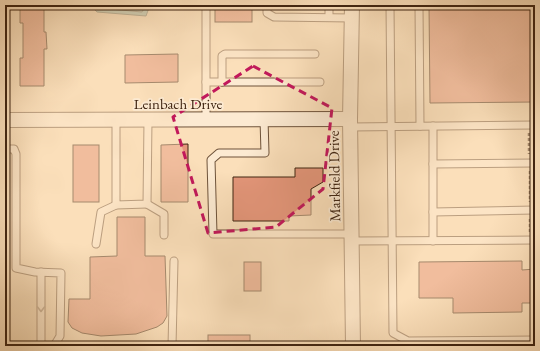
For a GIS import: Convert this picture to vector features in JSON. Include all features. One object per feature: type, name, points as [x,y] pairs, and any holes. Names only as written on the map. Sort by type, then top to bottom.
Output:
[{"type":"street","name":"Markfield Drive","points":[[352,11],[351,123],[353,346]]},
{"type":"street","name":"Leinbach Drive","points":[[5,120],[264,120],[351,123]]},
{"type":"lane","points":[[206,5],[206,120]]},
{"type":"lane","points":[[267,5],[267,13],[274,16],[329,17],[352,11]]},
{"type":"lane","points":[[329,5],[329,17]]},
{"type":"lane","points":[[390,5],[393,333],[408,340],[535,340]]},
{"type":"lane","points":[[419,5],[420,126]]},
{"type":"lane","points":[[222,82],[222,56],[225,54],[315,54]]},
{"type":"lane","points":[[206,82],[320,82]]},
{"type":"lane","points":[[116,120],[116,205]]},
{"type":"lane","points":[[148,120],[148,204]]},
{"type":"lane","points":[[264,120],[265,153],[219,153],[211,160],[213,234],[352,238],[392,241],[533,240]]},
{"type":"lane","points":[[351,123],[391,126],[532,125]]},
{"type":"lane","points":[[433,126],[433,241]]},
{"type":"lane","points":[[5,149],[14,149],[16,154],[16,268],[41,272],[61,273],[60,336],[54,346]]},
{"type":"lane","points":[[433,164],[532,163]]},
{"type":"lane","points":[[96,244],[101,212],[116,205],[148,204],[164,214],[164,235]]},
{"type":"lane","points":[[433,212],[532,210]]},
{"type":"lane","points":[[172,346],[174,262]]},
{"type":"lane","points":[[41,272],[41,346]]},
{"type":"lane","points":[[5,345],[93,346]]},
{"type":"path","points":[[532,125],[533,240]]},
{"type":"highlighted area","points":[[253,66],[332,108],[323,189],[276,227],[208,233],[173,117]]},
{"type":"water","points":[[150,5],[146,16],[97,12],[91,6]]},
{"type":"building","points":[[20,5],[44,5],[44,32],[46,32],[47,49],[44,49],[44,86],[20,86],[20,58],[23,58],[23,23],[20,23]]},
{"type":"building","points":[[215,5],[252,5],[252,22],[215,22]]},
{"type":"building","points":[[429,5],[535,5],[535,102],[430,103]]},
{"type":"building","points":[[178,54],[178,82],[125,83],[125,55]]},
{"type":"building","points":[[188,144],[188,202],[161,202],[161,145]]},
{"type":"building","points":[[73,145],[99,145],[99,202],[73,202]]},
{"type":"building","points":[[295,168],[323,168],[323,182],[311,189],[311,215],[289,216],[289,221],[233,221],[233,177],[295,177]]},
{"type":"building","points":[[117,217],[145,217],[145,256],[165,256],[167,316],[163,323],[157,327],[136,334],[101,336],[82,333],[72,328],[68,322],[69,299],[90,299],[90,257],[117,256]]},
{"type":"building","points":[[522,261],[522,270],[535,269],[535,303],[522,303],[522,312],[453,313],[453,298],[419,298],[419,262]]},
{"type":"building","points":[[244,262],[261,262],[261,291],[244,291]]},
{"type":"building","points":[[208,335],[250,335],[250,346],[208,346]]}]
